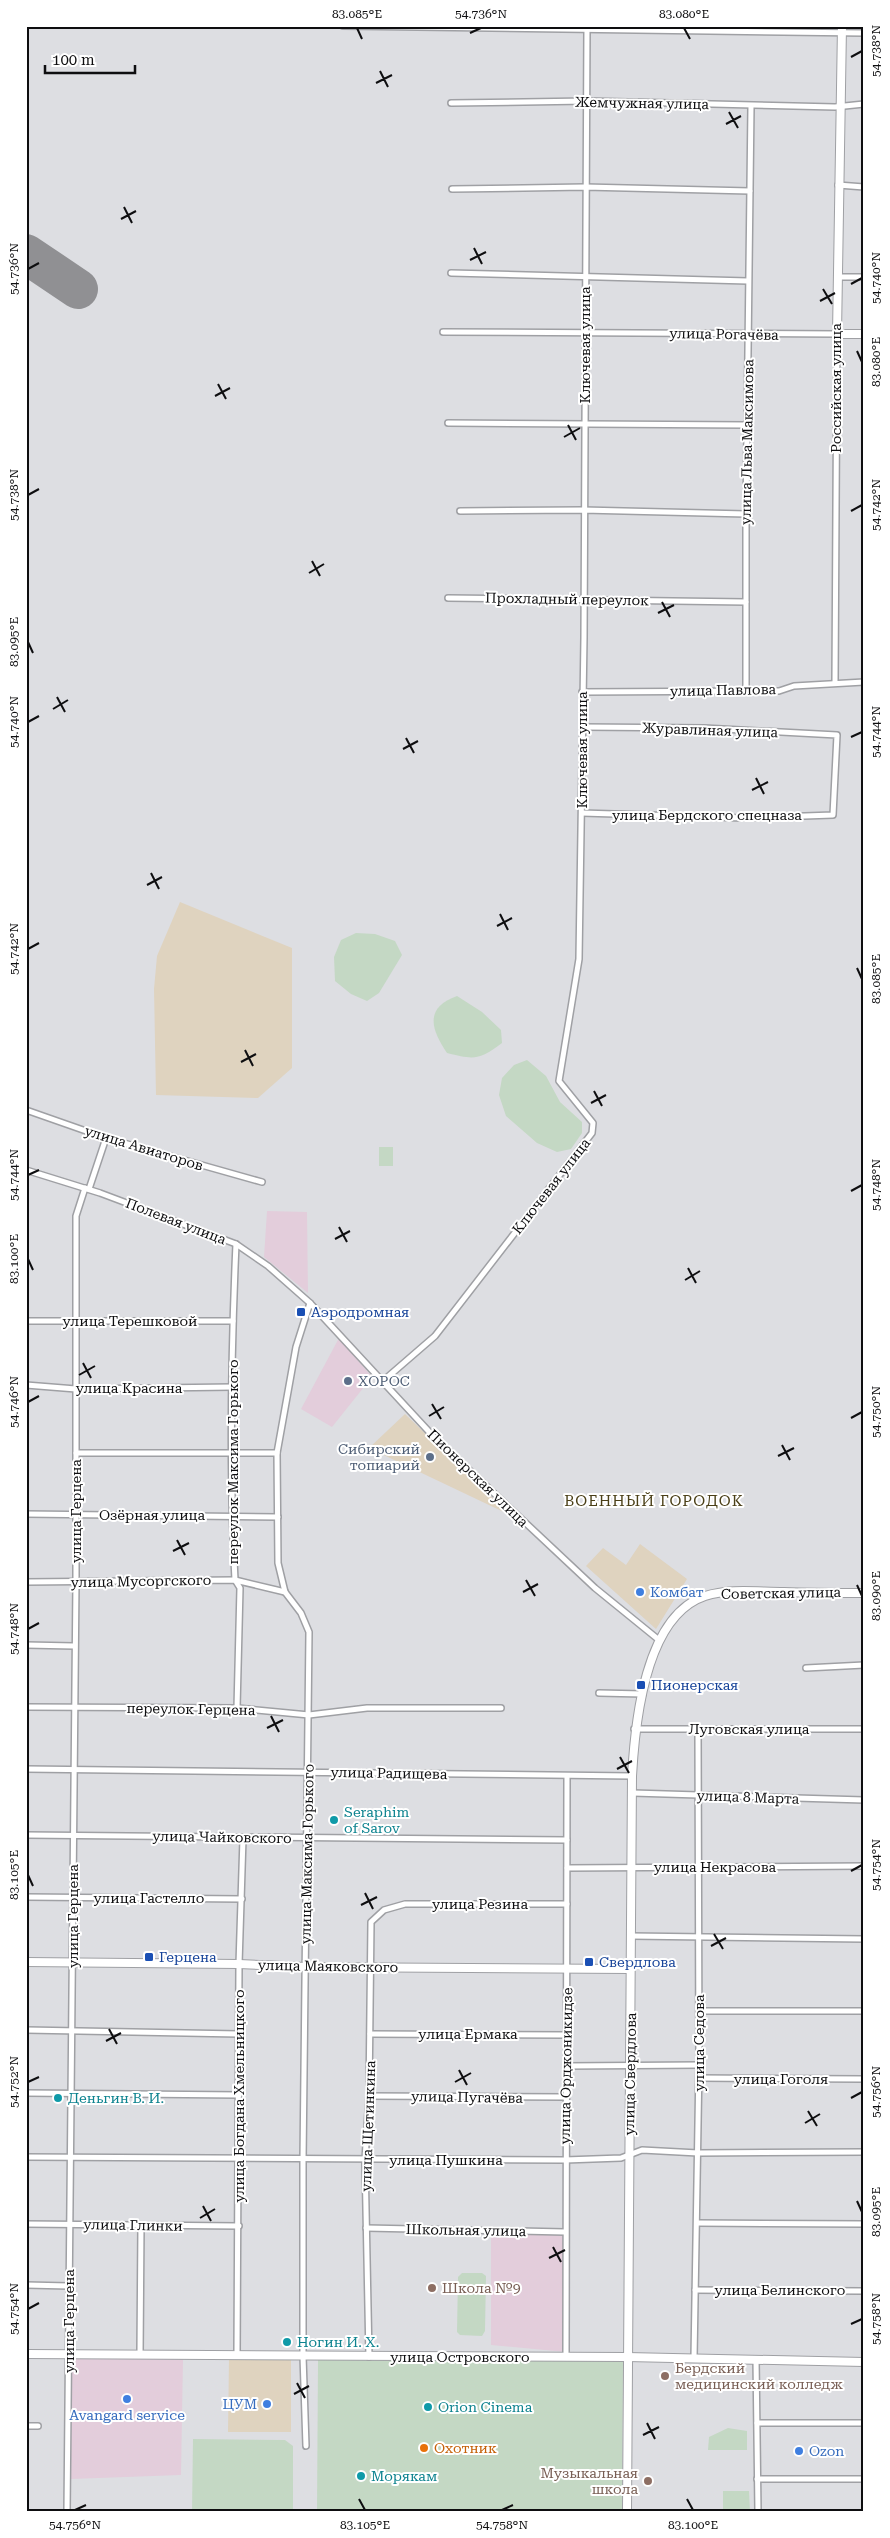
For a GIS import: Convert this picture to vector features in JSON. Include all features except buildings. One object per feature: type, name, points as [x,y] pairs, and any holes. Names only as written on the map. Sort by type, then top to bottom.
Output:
[{"type":"street","points":[[344,27],[423,28],[500,26],[842,30],[864,33]]},
{"type":"street","name":"Ключевая улица","points":[[383,1381],[435,1336],[592,1133],[593,1122],[559,1081],[579,959],[583,727],[582,598],[587,28]]},
{"type":"street","name":"Российская улица","points":[[835,683],[838,185],[842,30]]},
{"type":"street","name":"Жемчужная улица","points":[[451,103],[587,101],[836,107],[864,104]]},
{"type":"street","name":"улица Льва Максимова","points":[[746,691],[746,514],[751,106]]},
{"type":"street","points":[[838,185],[864,187]]},
{"type":"street","points":[[452,188],[585,188],[750,192]]},
{"type":"street","points":[[451,273],[585,275],[748,281]]},
{"type":"street","points":[[838,277],[864,277]]},
{"type":"street","name":"улица Рогачёва","points":[[443,332],[748,335],[864,334]]},
{"type":"street","points":[[448,422],[747,425]]},
{"type":"street","points":[[460,511],[583,510],[746,514]]},
{"type":"street","name":"Прохладный переулок","points":[[448,598],[582,598],[746,602]]},
{"type":"street","name":"улица Павлова","points":[[582,692],[779,692],[794,686],[864,682]]},
{"type":"street","name":"Журавлиная улица","points":[[583,727],[704,728],[838,735],[832,815]]},
{"type":"street","name":"улица Бердского спецназа","points":[[582,814],[744,818],[832,815]]},
{"type":"street","name":"улица Авиаторов","points":[[26,1110],[106,1138],[262,1182]]},
{"type":"street","name":"улица Герцена","points":[[67,2512],[76,1582],[76,1216],[106,1138]]},
{"type":"street","name":"Полевая улица","points":[[26,1170],[87,1189],[236,1244],[268,1266],[310,1303]]},
{"type":"street","name":"переулок Максима Горького","points":[[236,1244],[233,1320],[231,1515],[234,1580],[240,1588],[237,1708]]},
{"type":"street","name":"Пионерская улица","points":[[310,1303],[433,1436],[595,1588],[659,1640]]},
{"type":"street","name":"улица Максима Горького","points":[[306,2446],[303,2356],[303,2160],[309,1632],[301,1613],[285,1592],[278,1564],[277,1453],[296,1347],[310,1303]]},
{"type":"street","name":"улица Терешковой","points":[[26,1321],[233,1320]]},
{"type":"street","name":"улица Красина","points":[[26,1385],[76,1389],[233,1387]]},
{"type":"street","points":[[76,1453],[277,1453]]},
{"type":"street","name":"Озёрная улица","points":[[26,1514],[278,1517]]},
{"type":"street","name":"улица Мусоргского","points":[[26,1582],[234,1580],[285,1592]]},
{"type":"street","name":"Советская улица","points":[[659,1640],[667,1624],[678,1612],[692,1602],[714,1594],[864,1592]]},
{"type":"street","name":"улица Свердлова","points":[[626,2512],[632,1776],[634,1729],[659,1640]]},
{"type":"street","points":[[26,1645],[74,1646]]},
{"type":"street","points":[[806,1668],[864,1665]]},
{"type":"street","points":[[599,1693],[643,1694]]},
{"type":"street","name":"переулок Герцена","points":[[26,1706],[74,1708],[237,1708],[309,1715]]},
{"type":"street","points":[[309,1715],[367,1708],[500,1708]]},
{"type":"street","name":"улица Седова","points":[[694,2358],[699,2078],[700,1796],[698,1728]]},
{"type":"street","name":"Луговская улица","points":[[634,1729],[864,1729]]},
{"type":"street","name":"улица Радищева","points":[[26,1769],[308,1771],[567,1777],[632,1776]]},
{"type":"street","name":"улица Орджоникидзе","points":[[566,2356],[567,1777]]},
{"type":"street","name":"улица 8 Марта","points":[[633,1793],[864,1800]]},
{"type":"street","name":"улица Чайковского","points":[[26,1835],[567,1840]]},
{"type":"street","name":"улица Богдана Хмельницкого","points":[[237,2355],[239,1964],[243,1838]]},
{"type":"street","name":"улица Некрасова","points":[[567,1868],[864,1866]]},
{"type":"street","name":"улица Гастелло","points":[[26,1897],[242,1899]]},
{"type":"street","name":"улица Резина","points":[[393,1906],[405,1904],[567,1904]]},
{"type":"street","name":"улица Щетинкина","points":[[369,2357],[365,2160],[369,2096],[371,1922],[384,1910],[393,1906]]},
{"type":"street","points":[[631,1936],[864,1939]]},
{"type":"street","name":"улица Маяковского","points":[[26,1962],[239,1964],[306,1968],[630,1969]]},
{"type":"street","points":[[699,2010],[864,2011]]},
{"type":"street","points":[[26,2030],[239,2034]]},
{"type":"street","name":"улица Ермака","points":[[370,2034],[566,2035]]},
{"type":"street","points":[[567,2066],[630,2064],[699,2065]]},
{"type":"street","name":"улица Гоголя","points":[[699,2078],[864,2080]]},
{"type":"street","points":[[26,2093],[239,2095]]},
{"type":"street","name":"улица Пугачёва","points":[[369,2096],[566,2097]]},
{"type":"street","name":"улица Пушкина","points":[[26,2157],[239,2160],[565,2160],[621,2158],[642,2150],[698,2153],[864,2152]]},
{"type":"street","points":[[697,2223],[864,2224]]},
{"type":"street","name":"улица Глинки","points":[[26,2224],[239,2226]]},
{"type":"street","points":[[140,2354],[141,2225]]},
{"type":"street","name":"Школьная улица","points":[[366,2228],[565,2232]]},
{"type":"street","points":[[26,2285],[69,2286]]},
{"type":"street","name":"улица Белинского","points":[[695,2290],[864,2291]]},
{"type":"street","name":"улица Островского","points":[[26,2354],[369,2357],[566,2356],[864,2362]]},
{"type":"street","points":[[756,2360],[758,2512]]},
{"type":"street","points":[[757,2423],[864,2423]]},
{"type":"street","points":[[26,2426],[38,2426]]},
{"type":"street","points":[[758,2479],[864,2479]]},
{"type":"shaded area","points":[[180,902],[292,948],[292,1068],[258,1098],[156,1095],[154,989],[157,956]]},
{"type":"shaded area","points":[[267,1211],[307,1212],[308,1293],[264,1257]]},
{"type":"shaded area","points":[[339,1338],[372,1377],[332,1427],[301,1409]]},
{"type":"shaded area","points":[[405,1414],[510,1515],[369,1448]]},
{"type":"shaded area","points":[[640,1544],[687,1579],[656,1629],[586,1566],[603,1548],[626,1565]]},
{"type":"shaded area","points":[[491,2231],[566,2233],[566,2352],[491,2345]]},
{"type":"shaded area","points":[[71,2359],[183,2359],[181,2475],[71,2479]]},
{"type":"shaded area","points":[[229,2359],[291,2359],[291,2432],[228,2432]]},
{"type":"green space","points":[[356,933],[375,934],[395,941],[402,955],[379,993],[367,1001],[351,994],[335,981],[334,957],[341,940]]},
{"type":"green space","points":[[457,996],[482,1012],[501,1030],[502,1043],[488,1053],[476,1057],[464,1057],[447,1053],[434,1028],[435,1013],[446,1001]]},
{"type":"green space","points":[[527,1060],[546,1076],[560,1102],[582,1122],[582,1133],[571,1149],[557,1152],[537,1143],[506,1116],[499,1095],[502,1078],[514,1065]]},
{"type":"green space","points":[[379,1147],[393,1147],[393,1166],[379,1166]]},
{"type":"green space","points":[[462,2273],[482,2273],[486,2276],[485,2331],[482,2336],[460,2335],[457,2332],[458,2277]]},
{"type":"green space","points":[[318,2360],[623,2361],[622,2512],[317,2512]]},
{"type":"green space","points":[[728,2428],[747,2431],[747,2450],[708,2450],[709,2437]]},
{"type":"green space","points":[[193,2439],[285,2440],[293,2446],[293,2512],[192,2512]]},
{"type":"green space","points":[[723,2491],[749,2491],[750,2512],[723,2512]]},
{"type":"runway","points":[[26,254],[78,289]]},
{"type":"place","name":"Аэродромная","points":[[301,1312]]},
{"type":"place","name":"ХОРОС","points":[[348,1381]]},
{"type":"place","name":"Сибирский топиарий","points":[[430,1457]]},
{"type":"place","name":"Комбат","points":[[640,1592]]},
{"type":"place","name":"Пионерская","points":[[641,1685]]},
{"type":"place","name":"Seraphim of Sarov","points":[[334,1820]]},
{"type":"place","name":"Герцена","points":[[149,1957]]},
{"type":"place","name":"Свердлова","points":[[589,1962]]},
{"type":"place","name":"Деньгин В. И.","points":[[58,2098]]},
{"type":"place","name":"Школа №9","points":[[432,2288]]},
{"type":"place","name":"Ногин И. Х.","points":[[287,2342]]},
{"type":"place","name":"Бердский медицинский колледж","points":[[665,2376]]},
{"type":"place","name":"Avangard service","points":[[127,2399]]},
{"type":"place","name":"ЦУМ","points":[[267,2404]]},
{"type":"place","name":"Orion Cinema","points":[[428,2407]]},
{"type":"place","name":"Охотник","points":[[424,2448]]},
{"type":"place","name":"Ozon","points":[[799,2451]]},
{"type":"place","name":"Морякам","points":[[361,2476]]},
{"type":"place","name":"Музыкальная школа","points":[[648,2481]]},
{"type":"district","name":"ВОЕННЫЙ ГОРОДОК","points":[[654,1501]]}]
